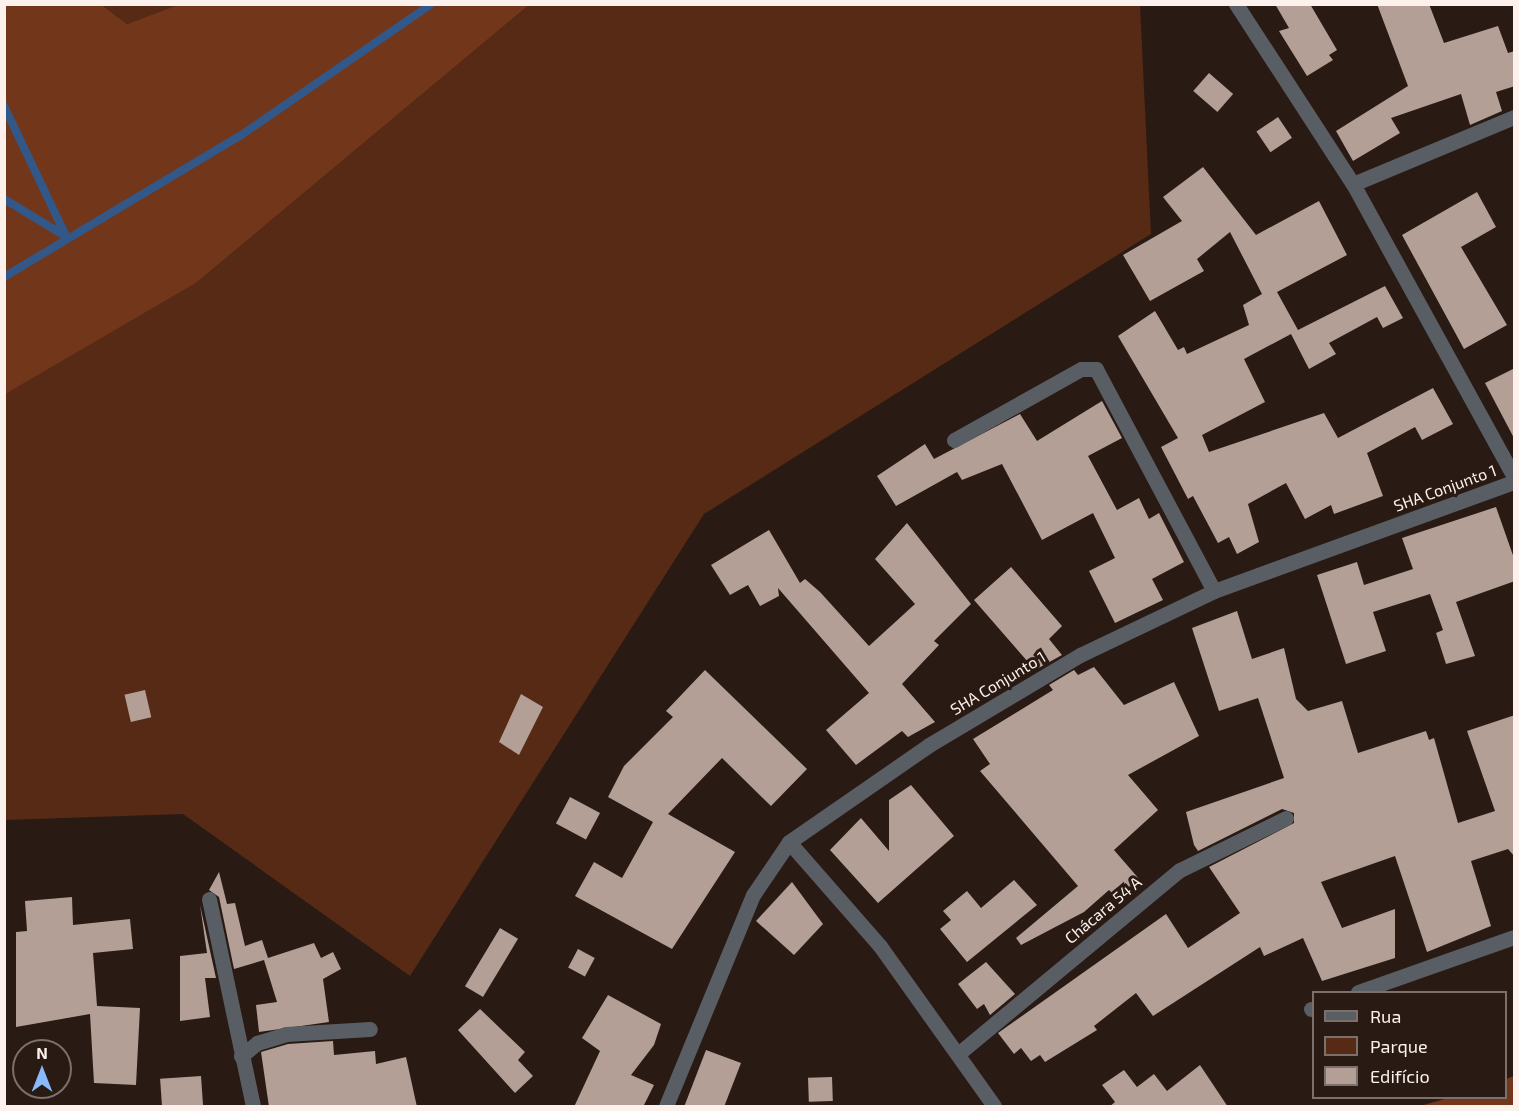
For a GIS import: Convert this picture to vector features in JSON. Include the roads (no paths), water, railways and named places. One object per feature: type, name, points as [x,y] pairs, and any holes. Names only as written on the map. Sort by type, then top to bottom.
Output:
[{"type":"street","points":[[1236,4],[1353,184],[1515,477]]},
{"type":"street","points":[[1353,184],[1515,117]]},
{"type":"street","points":[[954,440],[1081,369],[1096,369],[1214,591]]},
{"type":"street","name":"SHA Conjunto 1","points":[[666,1107],[753,895],[789,842],[929,745],[1080,655],[1214,591],[1515,482]]},
{"type":"street","name":"Chácara 54 A","points":[[958,1054],[1180,870],[1286,818]]},
{"type":"street","points":[[789,842],[880,946],[994,1107]]},
{"type":"street","points":[[209,899],[253,1107]]},
{"type":"street","points":[[1364,991],[1515,937]]},
{"type":"street","points":[[241,1056],[257,1043],[286,1034],[370,1029]]},
{"type":"waterway","points":[[4,277],[240,136],[431,4]]},
{"type":"waterway","points":[[4,106],[66,236]]},
{"type":"waterway","points":[[4,199],[65,236]]}]
